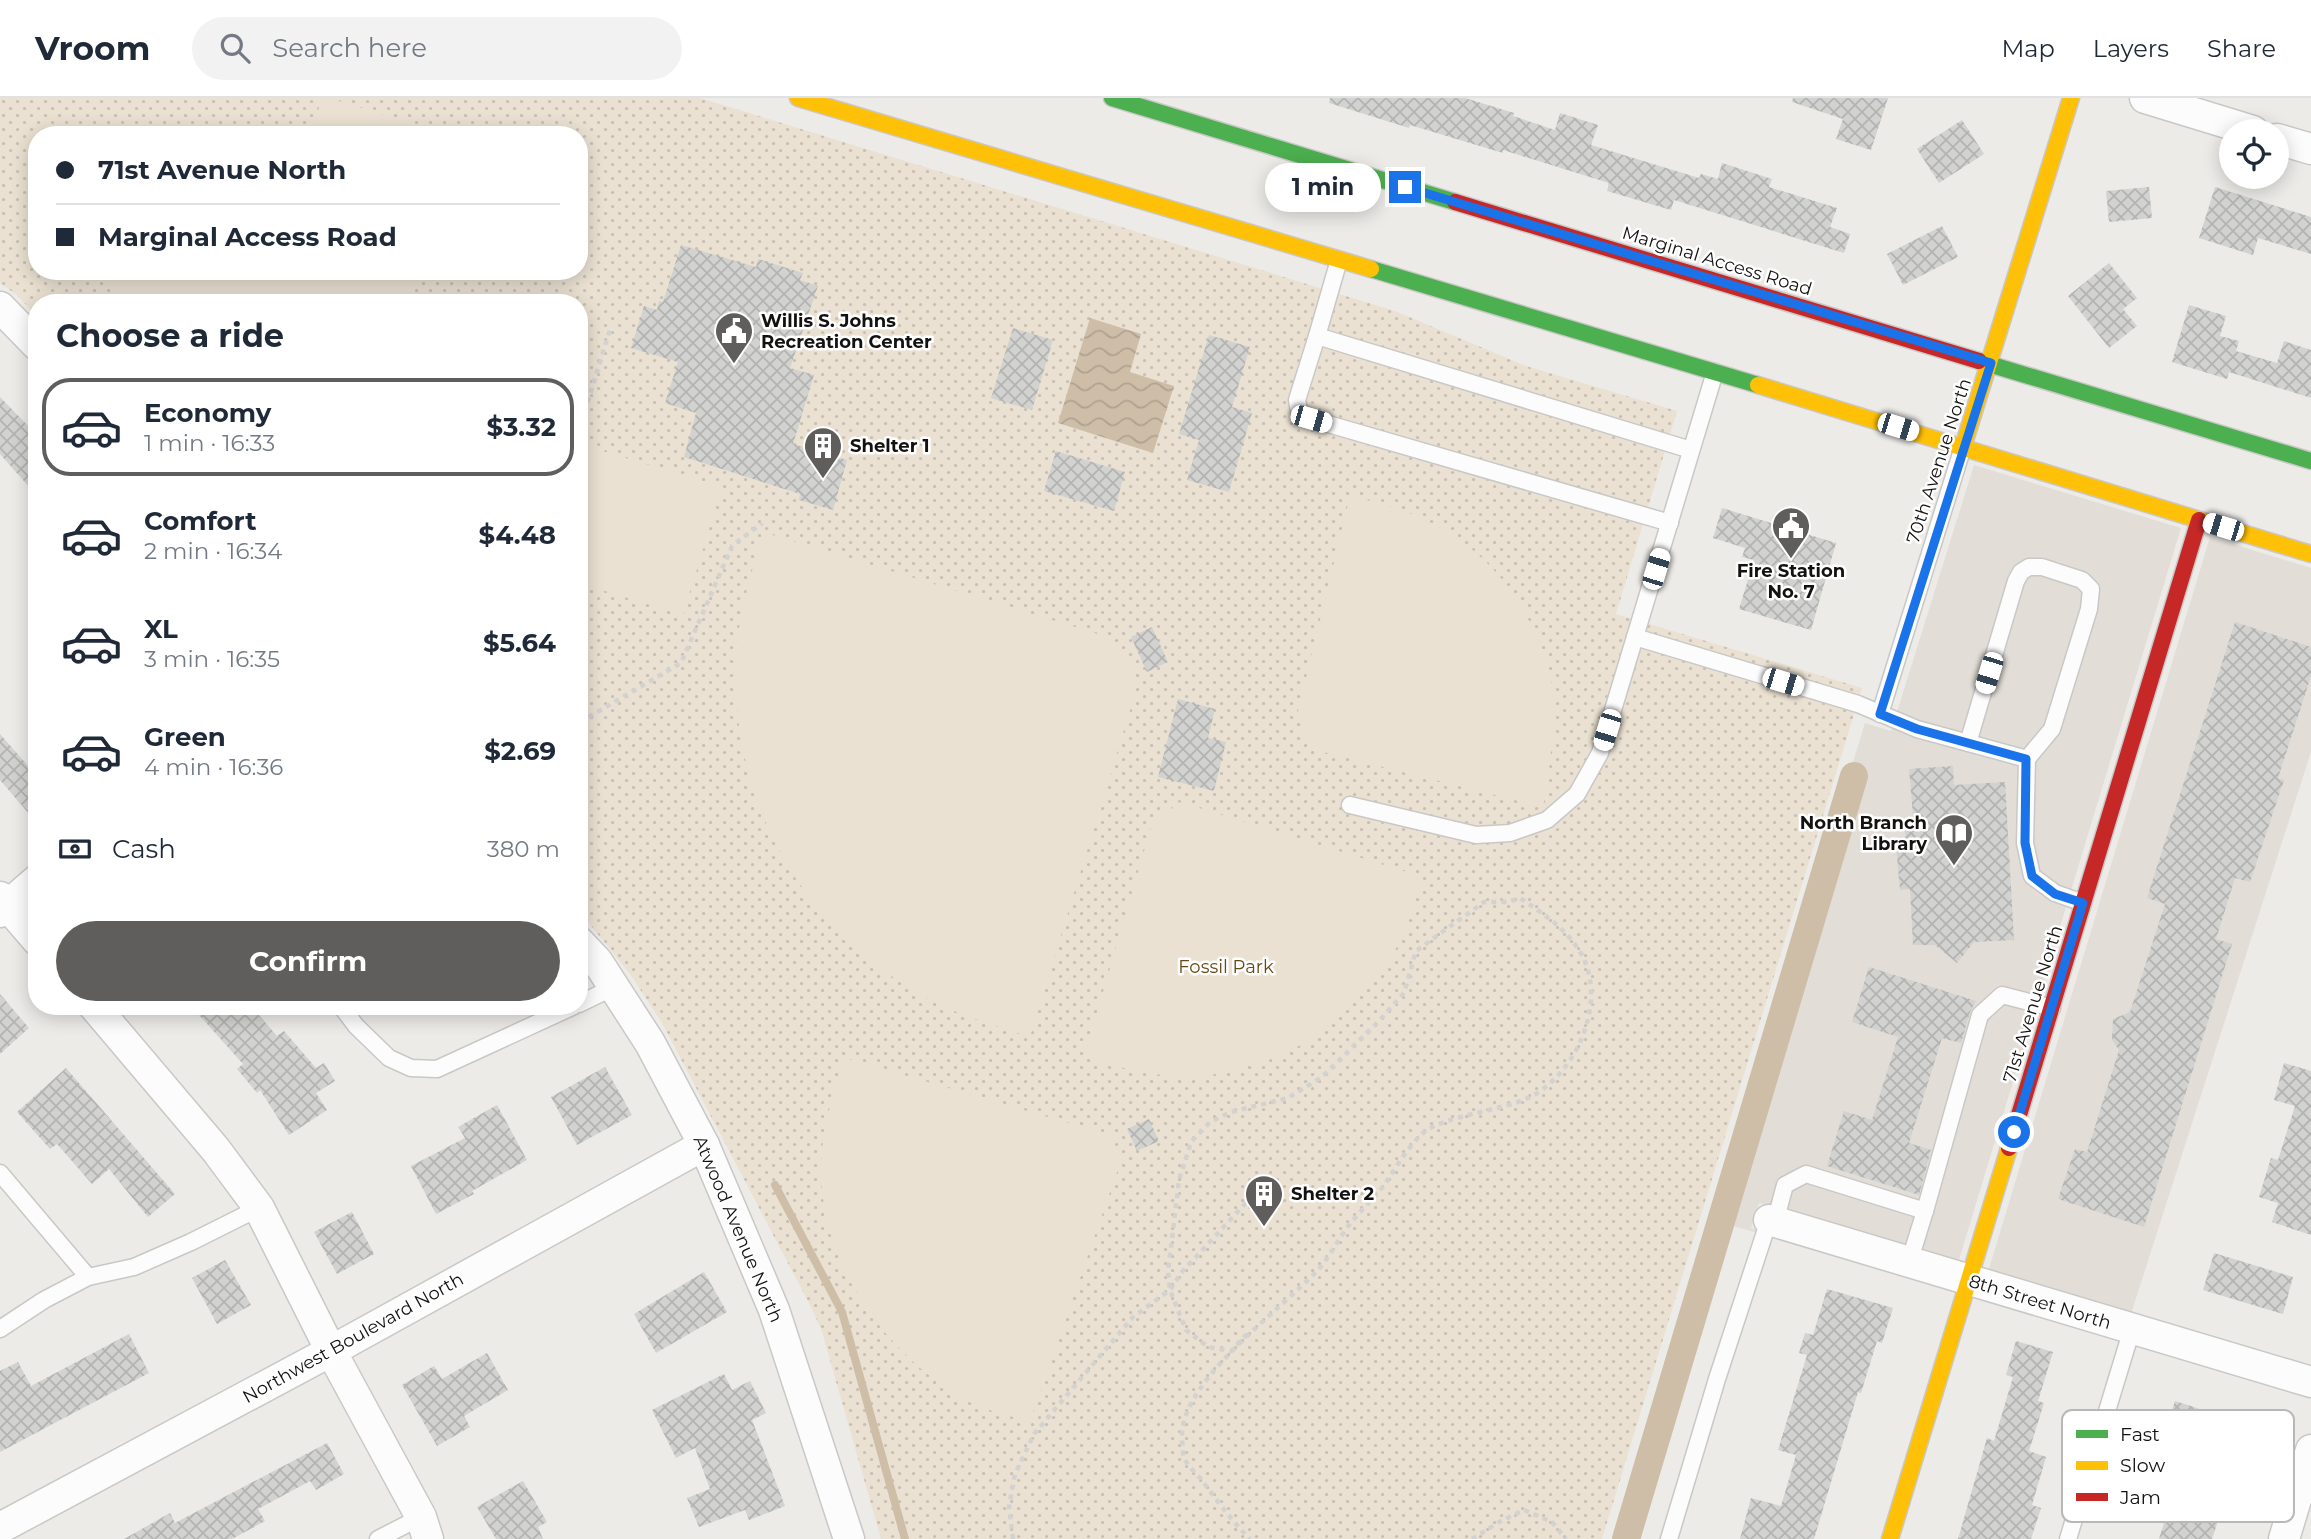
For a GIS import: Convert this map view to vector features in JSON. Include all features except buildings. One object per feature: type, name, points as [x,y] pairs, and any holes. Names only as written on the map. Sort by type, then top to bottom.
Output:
[{"type":"street","points":[[798,98],[1715,372],[2311,554]]},
{"type":"street","name":"Marginal Access Road","points":[[1112,98],[2311,461]]},
{"type":"street","name":"70th Avenue North","points":[[1963,447],[2071,98]]},
{"type":"street","points":[[2145,98],[2219,121]]},
{"type":"street","points":[[2289,143],[2311,149]]},
{"type":"street","points":[[2,314],[28,337]]},
{"type":"street","name":"71st Avenue North","points":[[1890,1539],[2199,520]]},
{"type":"street","points":[[28,886],[2,904],[28,931]]},
{"type":"street","name":"Atwood Avenue North","points":[[588,952],[597,961],[650,1043],[704,1145],[774,1310],[849,1539]]},
{"type":"street","points":[[101,1015],[216,1150],[259,1208],[425,1528]]},
{"type":"street","name":"Northwest Boulevard North","points":[[0,1528],[331,1351],[704,1145]]},
{"type":"street","name":"8th Street North","points":[[1772,1221],[2311,1382]]},
{"type":"street","points":[[2294,1506],[2311,1450]]},
{"type":"street","points":[[2284,1539],[2289,1522]]},
{"type":"lane","points":[[1339,260],[1297,400],[1298,411],[1311,419],[1670,523]]},
{"type":"lane","points":[[1317,336],[1691,450]]},
{"type":"lane","points":[[1350,805],[1476,835],[1510,833],[1547,820],[1577,794],[1600,753],[1715,372]]},
{"type":"lane","name":"70th Avenue North","points":[[1880,714],[1963,447]]},
{"type":"lane","points":[[1968,743],[2016,581],[2021,572],[2029,567],[2042,567],[2082,580],[2091,589],[2089,610],[2052,729],[2026,759],[2025,843],[2032,876],[2055,894],[2083,903]]},
{"type":"lane","points":[[1635,637],[1857,704],[1917,729],[2026,759]]},
{"type":"lane","points":[[588,1000],[614,987]]},
{"type":"lane","points":[[1909,1263],[1980,1015],[2002,995],[2052,1008]]},
{"type":"lane","points":[[348,1015],[389,1058],[411,1068],[438,1069],[555,1015]]},
{"type":"lane","points":[[0,1173],[88,1277]]},
{"type":"lane","points":[[1669,1539],[1717,1379],[1785,1185],[1806,1174],[1925,1211]]},
{"type":"lane","points":[[0,1329],[44,1300],[88,1277],[134,1267],[259,1208]]},
{"type":"lane","points":[[2107,1410],[2132,1329]]},
{"type":"lane","points":[[2068,1539],[2073,1522]]},
{"type":"lane","points":[[379,1539],[425,1528]]},
{"type":"path","points":[[588,401],[611,326]]},
{"type":"path","points":[[588,717],[681,663],[732,546],[762,523]]},
{"type":"path","points":[[1520,898],[1563,929],[1580,952],[1588,972],[1591,1008],[1578,1050],[1555,1081],[1529,1098],[1448,1122],[1424,1132],[1377,1195],[1351,1222],[1319,1269],[1284,1304],[1247,1334],[1231,1350],[1208,1347],[1186,1330],[1170,1290],[1168,1272],[1177,1194],[1191,1142],[1210,1122],[1231,1112],[1288,1098],[1322,1077],[1404,993],[1416,951],[1484,902],[1508,902],[1520,898]]},
{"type":"path","points":[[1013,1539],[1009,1507],[1015,1474],[1034,1434],[1133,1317],[1170,1290],[1182,1272],[1255,1193]]},
{"type":"path","points":[[1247,1334],[1202,1388],[1188,1411],[1182,1430],[1184,1459],[1219,1505],[1250,1539]]},
{"type":"path","points":[[1472,1539],[1524,1510],[1552,1522],[1566,1539]]},
{"type":"shaded area","points":[[1974,465],[2181,528],[1958,1263],[1759,1203],[1751,1228],[1950,1290],[1713,1220],[1865,723],[1891,731]]},
{"type":"shaded area","points":[[2210,537],[2311,568],[2311,752],[2131,1314],[1988,1272]]},
{"type":"green space","name":"Fossil Park","points":[[0,98],[700,98],[1395,311],[1526,366],[1677,411],[1616,614],[1862,688],[1602,1539],[881,1539],[822,1332],[812,1309],[662,1023],[630,974],[588,922],[588,294],[28,294],[28,307],[0,283]]},
{"type":"green space","points":[[322,98],[329,98],[420,126],[313,126]]},
{"type":"green space","points":[[114,280],[418,280],[414,294],[111,294]]},
{"type":"green space","points":[[588,447],[722,487],[683,615],[588,586]]},
{"type":"green space","points":[[1350,496],[1409,513],[1459,539],[1481,557],[1518,601],[1542,649],[1552,685],[1553,731],[1543,807],[1311,749],[1297,715]]},
{"type":"green space","points":[[763,532],[1095,633],[1126,652],[1131,660],[1135,678],[1132,704],[1030,1037],[944,1007],[917,993],[881,968],[848,941],[819,910],[774,841],[758,803],[746,762],[738,719],[735,668],[740,621]]},
{"type":"green space","points":[[1180,802],[1423,877],[1406,925],[1384,970],[1334,1021],[1306,1042],[1274,1058],[1224,1072],[1191,1077],[1146,1072],[1084,1057],[1152,824]]},
{"type":"green space","points":[[845,1058],[1110,1135],[1122,1158],[1030,1421],[1005,1415],[964,1399],[934,1379],[907,1356],[882,1329],[843,1267],[823,1198],[821,1162],[829,1109]]},
{"type":"water","points":[[1090,318],[1141,334],[1130,372],[1174,386],[1153,453],[1058,423]]},
{"type":"waterway","points":[[1626,1539],[1854,776]]},
{"type":"waterway","points":[[775,1185],[842,1312],[905,1539]]},
{"type":"traffic: fast","points":[[1112,98],[1455,202]]},
{"type":"traffic: fast","points":[[1371,269],[1758,385]]},
{"type":"traffic: fast","points":[[1979,361],[2311,461]]},
{"type":"traffic: slow","points":[[798,98],[1371,269]]},
{"type":"traffic: slow","points":[[1963,447],[2071,98]]},
{"type":"traffic: slow","points":[[1758,385],[2311,554]]},
{"type":"traffic: slow","points":[[1890,1539],[2009,1148]]},
{"type":"traffic: jam","points":[[1455,202],[1979,361]]},
{"type":"traffic: jam","points":[[2009,1148],[2199,520]]},
{"type":"place","name":"Willis S. Johns Recreation Center","points":[[734,365]]},
{"type":"place","name":"Shelter 1","points":[[823,480]]},
{"type":"place","name":"Fire Station No. 7","points":[[1791,560]]},
{"type":"place","name":"North Branch Library","points":[[1954,867]]},
{"type":"place","name":"Shelter 2","points":[[1264,1228]]},
{"type":"route","points":[[1405,187],[1991,363],[1880,714],[1917,729],[2026,759],[2025,843],[2032,876],[2055,894],[2083,903],[2014,1132]]}]
